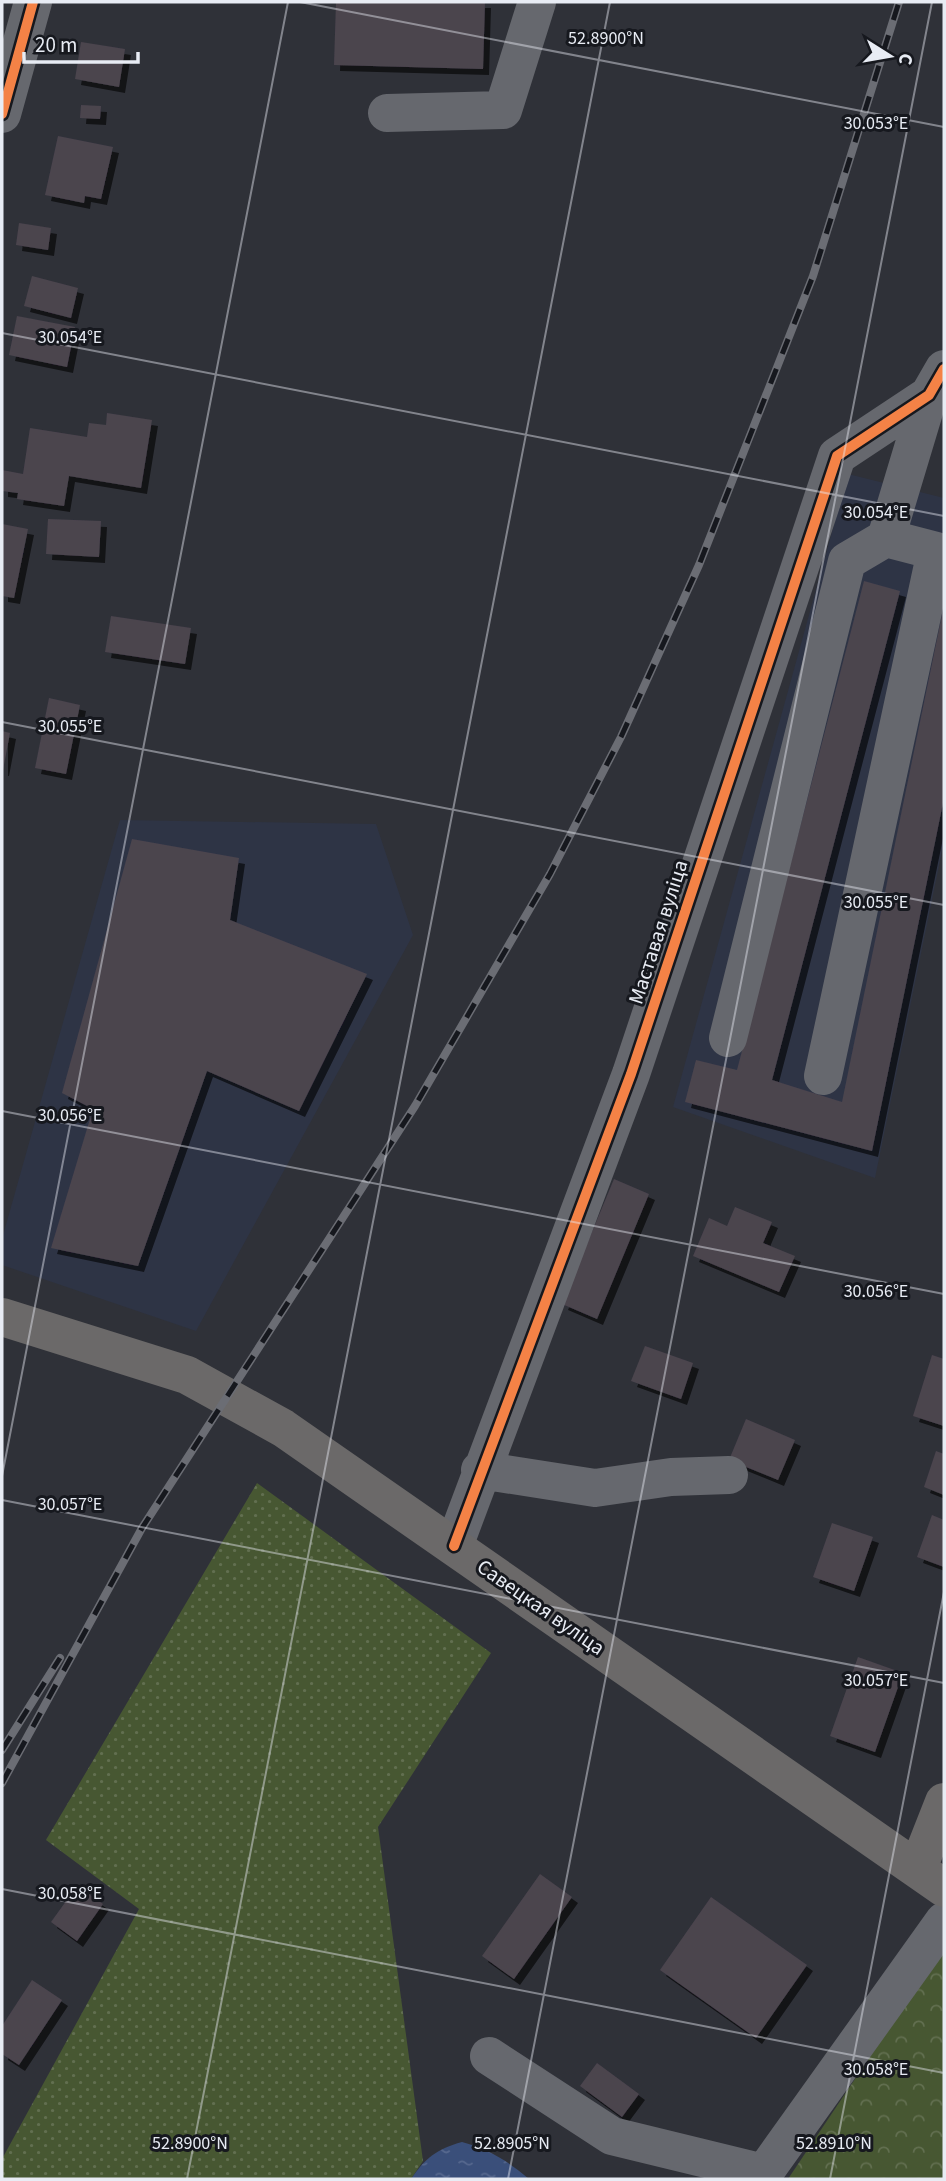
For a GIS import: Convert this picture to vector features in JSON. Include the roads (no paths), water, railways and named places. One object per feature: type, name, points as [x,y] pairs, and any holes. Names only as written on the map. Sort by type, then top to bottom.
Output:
[{"type":"main road","name":"Савецкая вуліца","points":[[2,1317],[187,1376],[283,1428],[931,1878]]},
{"type":"main road","points":[[931,1878],[944,1802]]},
{"type":"street","points":[[4,94],[33,2]]},
{"type":"street","points":[[387,113],[503,110],[537,2]]},
{"type":"street","points":[[728,1038],[848,561],[886,538],[936,382]]},
{"type":"street","name":"Маставая вуліца","points":[[454,1546],[480,1470],[631,1074],[837,456],[936,382]]},
{"type":"street","points":[[822,1076],[936,551],[886,538]]},
{"type":"street","points":[[480,1470],[595,1488],[671,1477],[729,1475]]},
{"type":"street","points":[[489,2056],[612,2136],[764,2173],[944,1921]]},
{"type":"water","points":[[462,2142],[497,2156],[529,2179],[411,2179],[432,2155]]},
{"type":"railway","points":[[2,1783],[142,1528],[415,1106],[550,874],[621,737],[699,565],[813,276],[899,2]]},
{"type":"railway","points":[[2,1750],[60,1658]]}]
